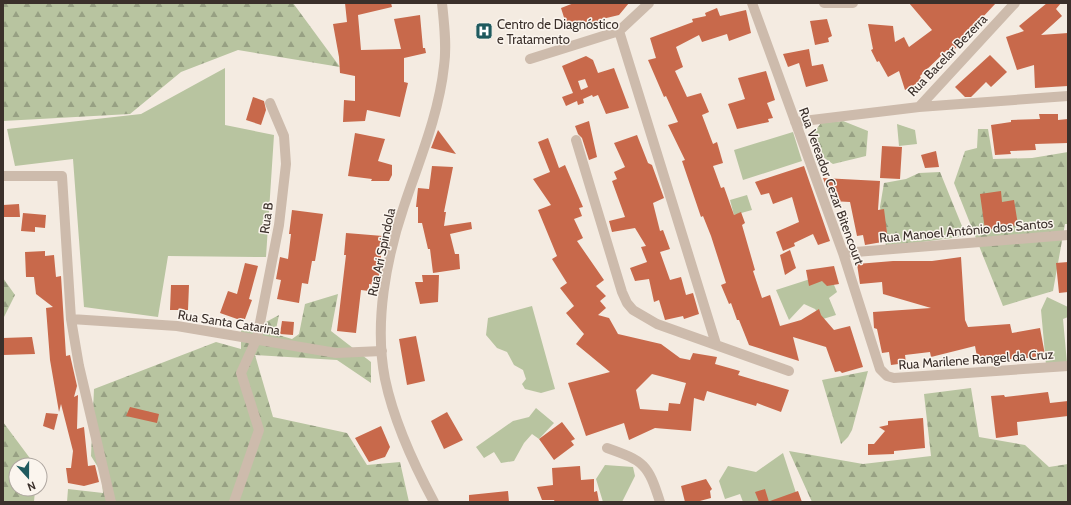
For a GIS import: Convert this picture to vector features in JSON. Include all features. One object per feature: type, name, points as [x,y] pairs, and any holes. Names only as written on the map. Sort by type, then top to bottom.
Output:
[{"type":"street","name":"Rua Ari Spindola","points":[[434,502],[407,448],[385,377],[382,351],[382,300],[387,268],[404,207],[435,113],[444,66],[442,3]]},
{"type":"street","points":[[530,59],[619,31],[650,3]]},
{"type":"street","name":"Rua Vereador Cezar Bitencourt","points":[[752,3],[843,252],[876,360],[880,369],[886,376]]},
{"type":"street","points":[[824,3],[853,3]]},
{"type":"street","name":"Rua Bacelar Bezerra","points":[[795,122],[919,107],[1015,3]]},
{"type":"street","points":[[619,31],[716,344]]},
{"type":"street","points":[[919,107],[1068,96]]},
{"type":"street","name":"Rua B","points":[[234,502],[259,430],[241,373],[257,338],[279,225],[286,164],[284,136],[270,103]]},
{"type":"street","points":[[576,140],[600,224],[627,303],[643,317],[657,324],[716,344],[789,372]]},
{"type":"street","points":[[3,176],[62,176],[71,319],[79,366],[111,502]]},
{"type":"street","name":"Rua Manoel Antônio dos Santos","points":[[843,252],[1068,235]]},
{"type":"street","name":"Rua Santa Catarina","points":[[71,319],[177,326],[257,338],[336,353],[382,351]]},
{"type":"street","name":"Rua Marilene Rangel da Cruz","points":[[886,376],[902,378],[1068,366]]},
{"type":"street","points":[[607,448],[630,456],[641,462],[648,470],[653,480],[660,502]]},
{"type":"green space","points":[[3,3],[293,3],[340,67],[238,50],[181,72],[130,114],[3,121]]},
{"type":"green space","points":[[225,68],[225,125],[274,135],[266,257],[168,256],[158,317],[84,307],[73,159],[15,166],[7,129],[141,114]]},
{"type":"green space","points":[[843,121],[868,131],[866,156],[833,164],[819,152],[814,144],[812,135],[821,123]]},
{"type":"green space","points":[[897,124],[915,130],[917,144],[899,146]]},
{"type":"green space","points":[[978,129],[988,129],[993,159],[1032,158],[1068,152],[1068,224],[1065,224],[1053,291],[1003,306],[954,183],[965,151],[977,148]]},
{"type":"green space","points":[[793,132],[802,161],[743,180],[734,150]]},
{"type":"green space","points":[[940,172],[966,236],[886,247],[880,207],[884,183],[906,179],[919,173]]},
{"type":"green space","points":[[747,195],[752,210],[734,215],[730,200]]},
{"type":"green space","points":[[829,273],[837,292],[829,298],[836,315],[823,319],[815,309],[804,304],[789,320],[776,290]]},
{"type":"green space","points":[[3,278],[15,295],[3,319]]},
{"type":"green space","points":[[338,294],[331,331],[371,362],[371,383],[337,360],[255,355],[273,417],[347,433],[367,465],[400,462],[409,502],[67,502],[68,489],[103,493],[101,472],[91,456],[94,389],[216,342],[241,349],[241,329],[266,322],[279,315],[275,334],[292,339],[299,334],[305,304]]},
{"type":"green space","points":[[1047,297],[1068,307],[1068,317],[1063,319],[1067,363],[1046,365],[1041,310]]},
{"type":"green space","points":[[532,306],[555,389],[541,393],[525,389],[522,384],[526,379],[523,370],[514,365],[507,352],[497,348],[486,335],[488,318]]},
{"type":"green space","points":[[868,371],[852,430],[841,444],[822,380]]},
{"type":"green space","points":[[971,388],[979,437],[1025,445],[1049,467],[1068,464],[1068,502],[812,502],[789,451],[863,464],[931,456],[924,394]]},
{"type":"green space","points":[[536,408],[554,423],[539,439],[532,434],[524,443],[514,461],[501,463],[494,452],[484,458],[476,447],[513,421],[529,417]]},
{"type":"green space","points":[[3,422],[29,457],[8,457],[8,497],[34,497],[34,502],[3,502]]},
{"type":"green space","points":[[783,453],[799,502],[743,502],[740,494],[725,499],[719,481],[728,466],[756,472]]},
{"type":"green space","points":[[605,465],[633,467],[635,476],[622,502],[603,502],[596,479]]},
{"type":"building","points":[[345,3],[391,3],[392,7],[358,15],[361,50],[401,49],[394,19],[420,15],[423,48],[425,48],[426,53],[404,58],[404,82],[408,83],[400,117],[367,110],[365,121],[343,122],[344,100],[355,101],[355,76],[340,73],[339,57],[333,24],[347,22]]},
{"type":"building","points":[[574,3],[629,3],[619,15],[598,20],[598,22],[588,25],[587,23],[568,30],[561,8]]},
{"type":"building","points":[[909,3],[996,3],[981,19],[983,21],[972,34],[950,53],[947,50],[920,76],[922,81],[905,90],[899,71],[888,77],[879,61],[877,62],[871,50],[873,49],[868,24],[893,26],[895,42],[904,37],[909,47],[932,30]]},
{"type":"building","points":[[1047,3],[1061,3],[1056,9],[1062,16],[1041,35],[1068,33],[1068,86],[1035,88],[1034,65],[1017,70],[1006,37],[1024,31],[1019,26]]},
{"type":"building","points":[[717,8],[720,16],[746,10],[751,33],[729,41],[727,34],[702,42],[699,35],[676,47],[683,67],[675,71],[687,97],[701,93],[709,112],[702,115],[713,144],[717,142],[723,163],[713,166],[721,188],[724,187],[734,215],[741,212],[745,223],[742,225],[755,270],[753,271],[762,298],[770,295],[780,326],[801,320],[819,309],[821,315],[834,330],[850,326],[863,367],[842,373],[840,371],[835,372],[826,347],[793,337],[799,361],[749,345],[739,320],[737,320],[731,303],[729,304],[721,285],[726,283],[711,236],[703,216],[701,217],[682,161],[685,160],[668,125],[678,122],[666,96],[664,97],[648,60],[656,58],[650,38],[693,22],[692,19],[706,16],[705,13]]},
{"type":"building","points":[[827,19],[832,36],[828,38],[829,42],[815,45],[810,21]]},
{"type":"building","points":[[809,49],[812,66],[823,64],[828,81],[806,87],[799,63],[788,67],[783,54]]},
{"type":"building","points":[[990,55],[1007,72],[991,87],[986,82],[971,97],[965,97],[955,87]]},
{"type":"building","points":[[586,56],[593,60],[598,73],[614,68],[629,108],[606,114],[598,95],[593,97],[592,95],[583,99],[584,103],[578,105],[577,101],[566,106],[562,97],[573,93],[562,66]],"holes":[[[585,79],[588,87],[581,90],[578,81]]]},
{"type":"building","points":[[766,71],[775,100],[767,103],[773,118],[768,119],[769,122],[737,129],[728,104],[745,99],[738,78]]},
{"type":"building","points":[[253,97],[264,101],[266,110],[261,125],[246,120]]},
{"type":"building","points":[[1039,114],[1058,114],[1058,120],[1068,119],[1068,143],[1035,144],[1036,150],[1010,151],[1011,154],[995,155],[991,125],[1011,122],[1011,120],[1040,119]]},
{"type":"building","points":[[589,121],[597,157],[589,160],[582,138],[578,134],[575,126]]},
{"type":"building","points":[[438,130],[456,154],[431,148]]},
{"type":"building","points":[[355,133],[385,139],[378,161],[392,165],[392,175],[389,181],[371,181],[372,179],[348,176]]},
{"type":"building","points":[[637,135],[648,163],[652,165],[664,198],[653,203],[660,231],[663,230],[670,249],[660,252],[670,280],[681,277],[686,295],[693,293],[699,314],[684,319],[683,316],[665,320],[659,300],[654,302],[649,279],[635,281],[630,268],[647,262],[641,247],[646,246],[635,228],[612,232],[609,221],[625,217],[612,181],[617,179],[614,172],[625,167],[614,143]]},
{"type":"building","points":[[548,138],[559,168],[565,165],[583,207],[579,208],[582,216],[574,219],[583,238],[577,241],[604,280],[596,286],[606,296],[600,301],[606,308],[598,315],[609,318],[618,334],[661,344],[680,358],[690,360],[693,353],[717,357],[715,364],[740,371],[738,375],[789,390],[781,412],[757,403],[756,406],[707,391],[704,401],[694,398],[691,431],[655,428],[629,440],[624,423],[586,436],[568,383],[610,372],[576,344],[584,334],[566,313],[574,306],[560,288],[567,283],[552,259],[557,256],[538,210],[551,205],[533,179],[550,172],[538,142]],"holes":[[[652,374],[686,383],[680,404],[669,403],[668,411],[640,409],[636,390]]]},
{"type":"building","points":[[882,146],[902,147],[900,179],[880,178]]},
{"type":"building","points":[[936,151],[939,167],[925,168],[921,155]]},
{"type":"building","points":[[432,166],[453,167],[444,212],[446,212],[444,226],[471,222],[472,229],[450,234],[455,254],[459,254],[460,269],[433,273],[430,249],[428,249],[422,223],[418,223],[418,207],[416,207],[418,188],[429,189]]},
{"type":"building","points":[[804,166],[830,241],[818,245],[813,234],[794,243],[795,246],[783,251],[776,232],[799,222],[792,197],[773,204],[769,193],[761,195],[755,182]]},
{"type":"building","points":[[823,178],[880,181],[878,210],[884,209],[888,241],[865,245],[863,235],[857,236],[850,202],[831,201]]},
{"type":"building","points":[[1001,191],[1002,202],[1014,200],[1018,225],[985,230],[980,194]]},
{"type":"building","points":[[19,204],[20,217],[3,217],[3,205]]},
{"type":"building","points":[[292,210],[323,214],[315,261],[312,261],[308,284],[302,283],[299,303],[277,299],[281,280],[276,279],[280,257],[288,259]]},
{"type":"building","points":[[23,213],[46,215],[45,228],[35,227],[35,232],[21,231]]},
{"type":"building","points":[[346,233],[383,236],[378,285],[369,284],[369,291],[361,290],[356,333],[337,331],[346,255],[344,255]]},
{"type":"building","points":[[790,250],[796,268],[785,275],[780,255]]},
{"type":"building","points":[[45,251],[45,256],[54,255],[56,277],[61,276],[66,356],[70,355],[77,386],[74,397],[78,395],[77,429],[84,427],[88,466],[95,465],[99,482],[84,486],[68,483],[66,468],[71,468],[73,451],[61,404],[59,412],[50,360],[46,308],[53,307],[36,294],[34,277],[26,277],[25,252]]},
{"type":"building","points":[[961,257],[965,320],[968,327],[1010,324],[1012,333],[1040,328],[1045,355],[1022,359],[1002,359],[1001,356],[978,362],[975,346],[931,357],[930,352],[905,355],[906,363],[891,365],[889,352],[882,353],[877,329],[874,328],[873,312],[931,308],[883,294],[882,282],[860,284],[857,264],[893,261],[932,261]]},
{"type":"building","points":[[1068,262],[1068,292],[1059,293],[1056,263]]},
{"type":"building","points":[[245,263],[258,266],[249,299],[252,300],[245,319],[240,320],[220,313],[228,291],[237,294]]},
{"type":"building","points":[[834,266],[839,284],[827,286],[822,281],[809,286],[806,270]]},
{"type":"building","points":[[422,275],[439,275],[438,302],[420,304],[415,282],[423,282]]},
{"type":"building","points":[[171,285],[189,285],[188,310],[170,310]]},
{"type":"building","points":[[282,321],[294,322],[293,335],[280,334]]},
{"type":"building","points":[[416,336],[425,381],[407,385],[399,339]]},
{"type":"building","points":[[32,337],[35,354],[3,355],[3,338]]},
{"type":"building","points":[[1048,392],[1050,403],[1068,401],[1068,416],[1017,422],[1018,435],[996,438],[991,396],[1004,395],[1005,397]]},
{"type":"building","points":[[130,407],[159,414],[157,423],[126,416]]},
{"type":"building","points":[[447,412],[463,440],[444,449],[431,421]]},
{"type":"building","points":[[46,413],[58,414],[54,430],[43,426]]},
{"type":"building","points":[[923,418],[925,448],[894,451],[894,454],[868,455],[868,444],[874,444],[885,431],[879,427],[888,425],[888,421]]},
{"type":"building","points":[[562,422],[575,439],[571,441],[574,445],[554,460],[539,439]]},
{"type":"building","points":[[381,426],[390,447],[385,457],[369,462],[355,438]]},
{"type":"building","points":[[580,466],[581,480],[594,479],[594,492],[597,491],[599,502],[555,502],[554,500],[542,500],[537,487],[553,485],[552,468]]},
{"type":"building","points":[[706,479],[712,489],[710,491],[711,498],[696,502],[685,502],[681,486]]},
{"type":"building","points":[[765,489],[769,502],[759,502],[755,492]]},
{"type":"building","points":[[508,491],[509,502],[469,502],[469,495]]},
{"type":"building","points":[[798,491],[802,502],[770,502],[770,501]]},
{"type":"place","name":"Centro de Diagnóstico e Tratamento","points":[[484,31]]}]
